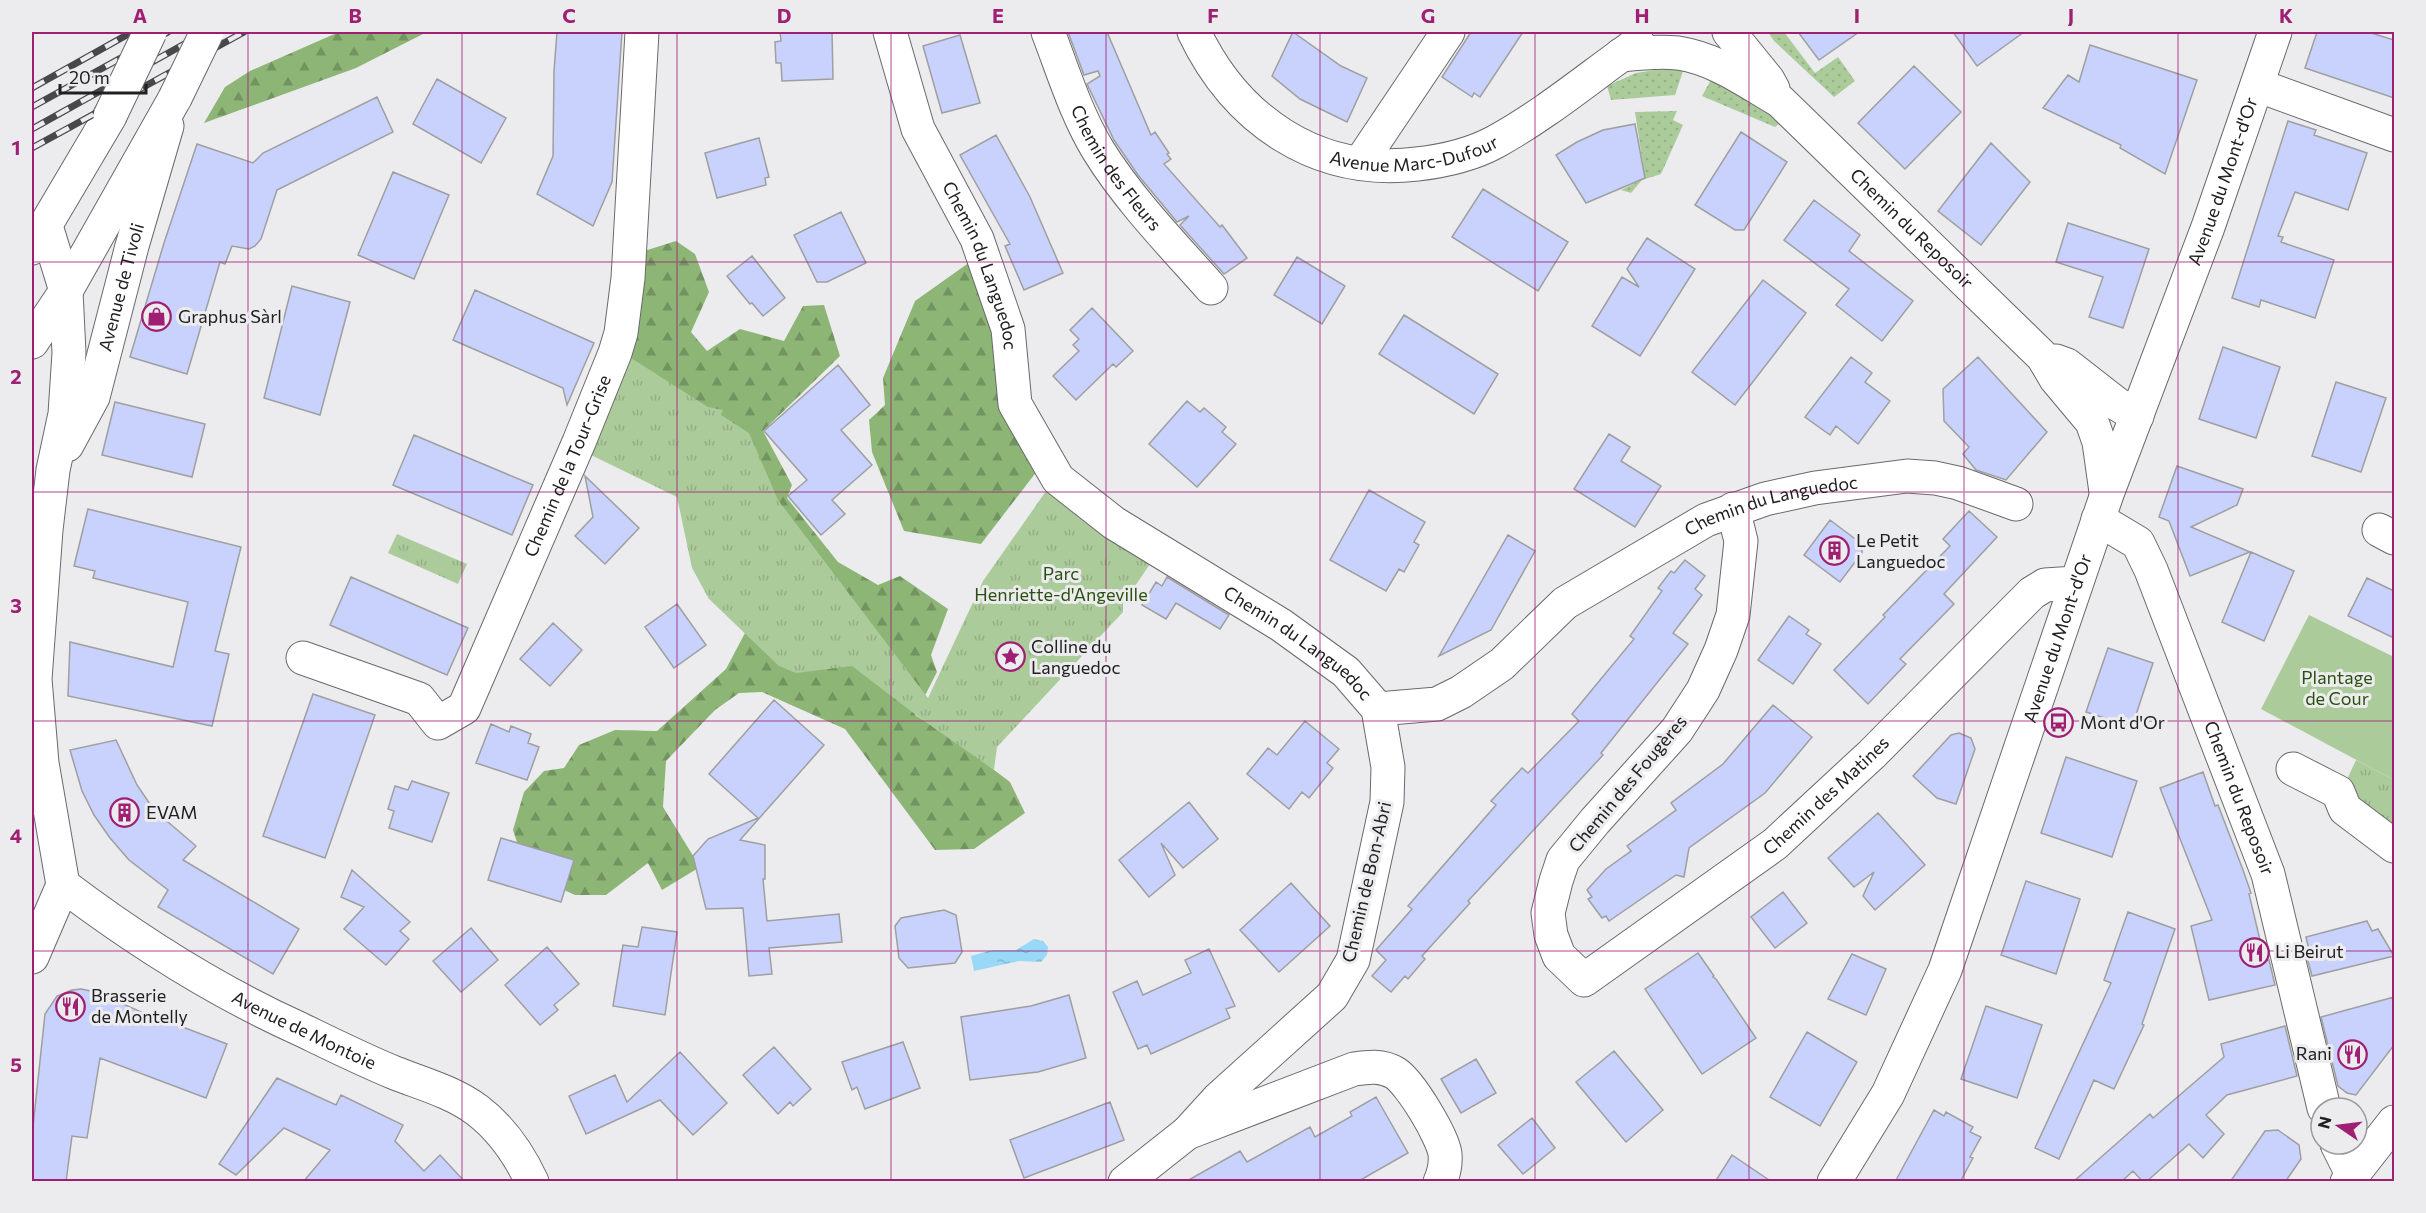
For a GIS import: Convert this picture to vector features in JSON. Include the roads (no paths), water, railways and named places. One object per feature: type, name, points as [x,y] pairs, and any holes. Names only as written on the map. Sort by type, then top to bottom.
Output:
[{"type":"street","name":"Avenue de Tivoli","points":[[63,885],[37,764],[35,679],[39,525],[64,414],[69,353],[66,291],[39,237],[110,116],[150,32]]},
{"type":"street","name":"Avenue de Tivoli","points":[[66,291],[174,98],[207,32]]},
{"type":"street","name":"Chemin de la Tour-Grise","points":[[303,658],[419,699],[438,723],[464,708],[579,442],[621,333],[628,278],[642,32]]},
{"type":"street","name":"Chemin du Languedoc","points":[[890,32],[918,129],[977,239],[1008,329],[1015,404],[1058,479],[1114,523],[1281,625],[1346,672],[1378,709],[1437,704],[1461,692],[1502,664],[1565,603],[1706,520],[1733,509],[1815,488],[1907,476],[1935,478],[1958,483],[2016,504]]},
{"type":"street","name":"Chemin des Fleurs","points":[[1048,32],[1087,129],[1098,150],[1126,189],[1211,288]]},
{"type":"street","name":"Avenue Marc-Dufour","points":[[1194,32],[1205,55],[1225,84],[1269,127],[1293,142],[1329,157],[1381,166],[1437,162],[1466,154],[1494,142],[1525,123],[1654,32]]},
{"type":"street","points":[[1360,163],[1448,32]]},
{"type":"street","name":"Chemin du Reposoir","points":[[1729,32],[1768,80],[1780,101]]},
{"type":"street","name":"Avenue du Mont-d'Or","points":[[1834,1182],[1888,1094],[1945,969],[2102,506],[2208,227],[2275,32]]},
{"type":"street","name":"Chemin du Reposoir","points":[[1621,54],[1677,53],[1698,57],[1737,75],[1780,101],[2043,357],[2056,379],[2092,422],[2099,442],[2102,506],[2138,543],[2151,570],[2268,874],[2321,1096]]},
{"type":"street","name":"Avenue du Mont-d'Or","points":[[2257,85],[2394,135]]},
{"type":"street","name":"Avenue de Tivoli","points":[[53,470],[93,397],[132,246],[174,98]]},
{"type":"street","points":[[32,342],[66,291]]},
{"type":"street","name":"Chemin du Reposoir","points":[[2043,357],[2067,365],[2117,404],[2137,416]]},
{"type":"street","name":"Chemin des Fougères","points":[[1559,956],[1551,935],[1548,913],[1563,860],[1677,730],[1703,690],[1721,650],[1733,615],[1741,541],[1733,509]]},
{"type":"street","name":"Chemin des Matines","points":[[1559,956],[1584,980],[1775,844],[1872,754],[2031,593],[2044,585],[2076,583]]},
{"type":"street","name":"Chemin de Bon-Abri","points":[[1125,1182],[1187,1133],[1218,1099],[1332,996],[1353,960],[1387,802],[1388,767],[1378,709]]},
{"type":"street","points":[[2293,769],[2338,792],[2345,809],[2394,846]]},
{"type":"street","points":[[32,957],[63,885]]},
{"type":"street","name":"Avenue de Montoie","points":[[63,885],[133,936],[181,966],[282,1021],[387,1070],[459,1099],[494,1124],[514,1148],[532,1182]]},
{"type":"street","name":"Chemin de Bon-Abri","points":[[1187,1133],[1354,1069],[1368,1066],[1393,1072],[1411,1088],[1445,1153],[1444,1170],[1440,1182]]},
{"type":"street","points":[[2349,1178],[2394,1122]]},
{"type":"street","points":[[2341,1156],[2349,1178]]},
{"type":"water","points":[[1034,939],[1043,941],[1048,947],[1047,955],[1041,962],[1019,961],[974,971],[971,956],[992,950],[1016,950]]},
{"type":"railway","points":[[32,88],[132,32]]},
{"type":"railway","points":[[32,107],[168,32]]},
{"type":"railway","points":[[32,129],[206,32]]},
{"type":"railway","points":[[32,148],[244,32]]},
{"type":"place","name":"Graphus Sàrl","points":[[157,317]]},
{"type":"place","name":"Le Petit Languedoc","points":[[1835,551]]},
{"type":"place","name":"Colline du Languedoc","points":[[1010,657]]},
{"type":"place","name":"Mont d'Or","points":[[2059,723]]},
{"type":"place","name":"EVAM","points":[[125,813]]},
{"type":"place","name":"Li Beirut","points":[[2254,952]]},
{"type":"place","name":"Brasserie de Montelly","points":[[70,1006]]},
{"type":"place","name":"Rani","points":[[2353,1054]]},
{"type":"park label","name":"Parc Henriette-d'Angeville","points":[[1061,584]]},
{"type":"park label","name":"Plantage de Cour","points":[[2337,688]]}]
